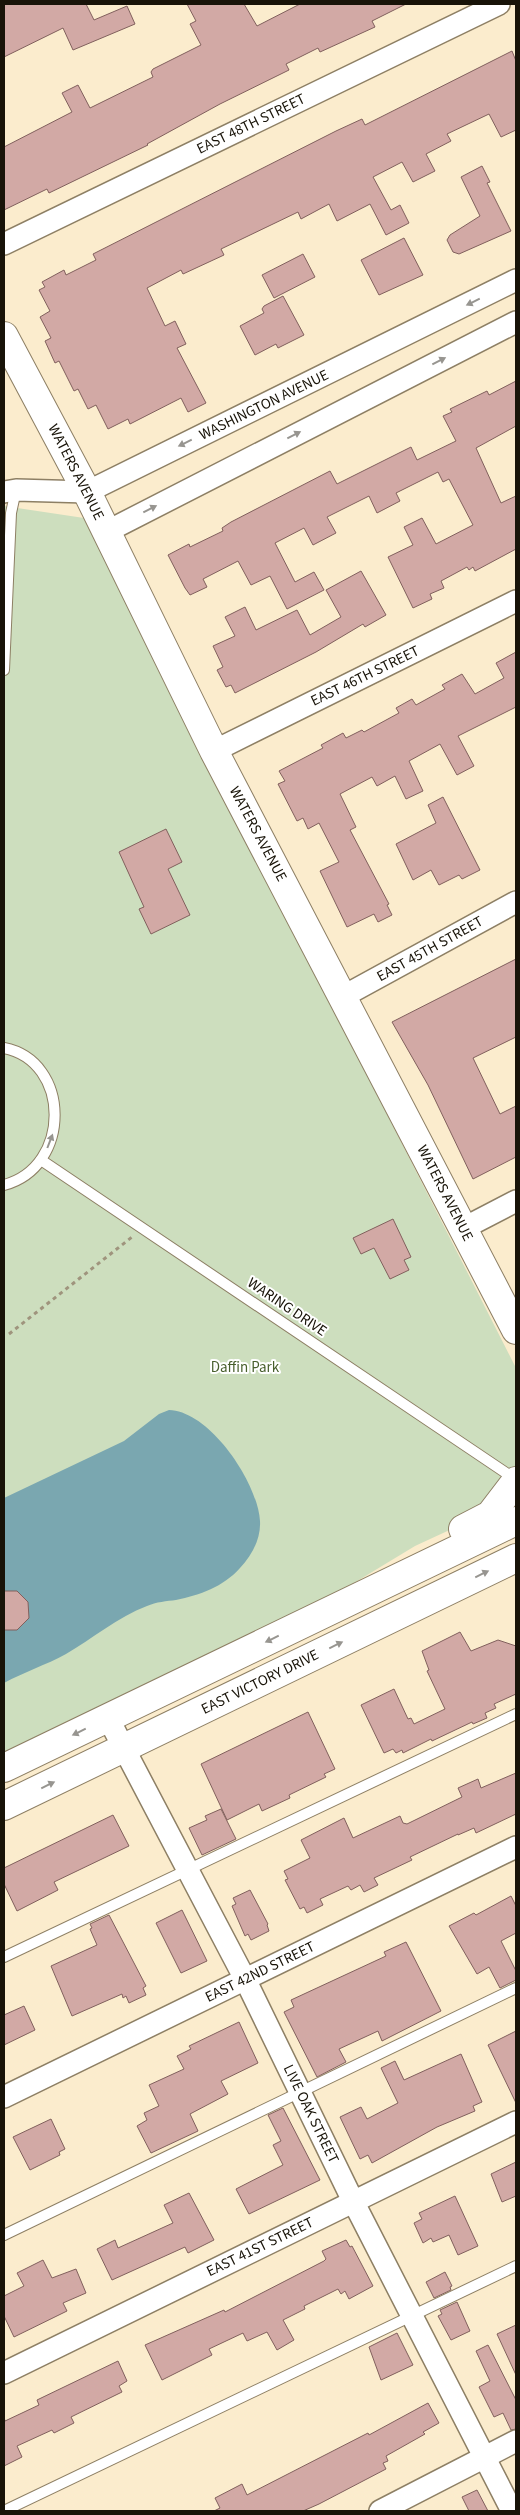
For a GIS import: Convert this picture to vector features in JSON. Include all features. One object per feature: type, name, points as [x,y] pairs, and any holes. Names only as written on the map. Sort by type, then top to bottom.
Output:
[{"type":"main road","name":"WATERS AVENUE","points":[[4,336],[87,492],[214,751],[344,996],[516,1330]]},
{"type":"main road","points":[[348,1602],[384,1574],[490,1515],[516,1480]]},
{"type":"main road","points":[[4,1768],[516,1520]]},
{"type":"main road","name":"EAST VICTORY DRIVE","points":[[4,1806],[515,1562]]},
{"type":"street","name":"EAST 48TH STREET","points":[[4,244],[499,4]]},
{"type":"street","name":"WASHINGTON AVENUE","points":[[10,491],[87,492],[516,280]]},
{"type":"street","points":[[106,532],[516,322]]},
{"type":"street","name":"EAST 46TH STREET","points":[[214,751],[516,601]]},
{"type":"street","name":"EAST 45TH STREET","points":[[344,996],[516,902]]},
{"type":"street","points":[[464,1228],[516,1201]]},
{"type":"street","name":"LIVE OAK STREET","points":[[108,1718],[186,1871],[245,1980],[353,2202],[512,2511]]},
{"type":"street","name":"EAST 42ND STREET","points":[[4,2097],[516,1847]]},
{"type":"street","name":"EAST 41ST STREET","points":[[4,2373],[516,2122]]},
{"type":"street","points":[[380,2511],[516,2441]]},
{"type":"lane","points":[[4,670],[11,513],[10,491]]},
{"type":"lane","points":[[4,1048],[28,1059],[43,1076],[53,1096],[56,1118],[52,1140],[41,1160],[27,1173],[4,1185]]},
{"type":"lane","name":"WARING DRIVE","points":[[41,1160],[516,1480]]},
{"type":"lane","points":[[4,1957],[516,1714]]},
{"type":"lane","points":[[4,2235],[516,1988]]},
{"type":"lane","points":[[4,2511],[413,2317],[516,2266]]},
{"type":"path","points":[[8,1334],[143,1228]]},
{"type":"green space","name":"Daffin Park","points":[[4,506],[84,518],[516,1368],[516,1469],[469,1521],[415,1546],[311,1609],[4,1756]]},
{"type":"water","points":[[169,1410],[185,1413],[200,1422],[229,1452],[241,1469],[251,1488],[260,1521],[259,1534],[252,1552],[233,1575],[219,1585],[194,1596],[154,1604],[136,1611],[115,1622],[66,1654],[4,1683],[4,1498],[124,1441],[159,1414]]},
{"type":"building","points":[[4,4],[86,4],[94,20],[127,6],[135,24],[73,50],[63,28],[4,57]]},
{"type":"building","points":[[187,4],[244,4],[257,26],[300,4],[406,4],[372,21],[375,27],[320,52],[318,48],[286,64],[289,70],[220,104],[148,145],[49,193],[47,189],[4,210],[4,147],[72,112],[62,93],[78,85],[90,108],[153,77],[151,72],[153,69],[201,45],[190,24],[196,21]]},
{"type":"building","points":[[512,51],[516,61],[516,130],[501,137],[489,114],[447,134],[451,141],[426,154],[435,171],[413,182],[402,162],[373,177],[391,210],[400,205],[409,223],[386,235],[370,204],[337,221],[329,204],[301,219],[298,212],[221,249],[224,255],[183,274],[181,270],[147,288],[165,326],[175,321],[186,344],[177,348],[206,403],[188,412],[181,398],[130,424],[128,419],[108,429],[96,405],[88,409],[78,389],[74,391],[59,361],[55,363],[45,341],[51,338],[40,317],[50,311],[39,290],[45,287],[42,282],[64,270],[66,275],[96,260],[93,254],[336,131],[362,119],[365,125]]},
{"type":"building","points":[[482,166],[490,182],[487,183],[511,231],[459,254],[453,252],[447,240],[450,235],[480,216],[461,177]]},
{"type":"building","points":[[404,238],[423,275],[379,295],[361,260]]},
{"type":"building","points":[[303,254],[315,277],[274,298],[262,275]]},
{"type":"building","points":[[283,296],[304,335],[278,348],[276,344],[255,355],[240,326],[264,313],[262,309],[264,306]]},
{"type":"building","points":[[516,381],[516,426],[476,448],[501,503],[516,496],[516,549],[475,571],[473,567],[469,570],[467,567],[441,581],[444,588],[430,594],[432,599],[413,608],[388,557],[413,545],[404,527],[422,518],[436,544],[473,525],[449,479],[443,482],[438,472],[396,493],[400,501],[377,513],[369,496],[327,517],[336,533],[313,545],[304,528],[275,543],[295,582],[314,572],[324,590],[287,609],[270,576],[251,585],[238,561],[203,579],[207,587],[190,595],[185,588],[168,555],[189,544],[190,547],[223,531],[222,528],[231,522],[330,471],[337,484],[411,447],[417,460],[456,441],[443,416],[452,412],[450,409],[487,391],[489,395]]},
{"type":"building","points":[[361,571],[386,615],[365,627],[363,624],[316,652],[235,693],[231,685],[226,687],[217,670],[223,667],[213,646],[235,636],[225,617],[245,607],[256,630],[297,610],[310,635],[341,617],[326,590]]},
{"type":"building","points":[[516,652],[516,707],[458,736],[474,766],[457,775],[440,744],[409,761],[423,791],[406,799],[395,776],[377,786],[372,777],[340,794],[356,827],[350,830],[389,904],[387,905],[392,915],[378,922],[374,914],[347,927],[320,871],[339,862],[319,823],[308,829],[303,818],[297,821],[278,784],[285,781],[279,771],[323,748],[321,745],[343,733],[346,738],[362,730],[364,732],[399,713],[396,708],[412,699],[416,705],[445,689],[442,685],[462,674],[475,694],[504,678],[496,663]]},
{"type":"building","points":[[443,797],[480,870],[462,879],[459,875],[439,885],[431,870],[413,880],[396,844],[436,823],[428,805]]},
{"type":"building","points":[[166,829],[182,862],[168,869],[190,915],[151,934],[139,909],[144,907],[119,852]]},
{"type":"building","points":[[516,959],[516,1037],[473,1058],[500,1114],[516,1106],[516,1157],[473,1179],[428,1085],[392,1022]]},
{"type":"building","points":[[393,1219],[411,1257],[404,1260],[409,1270],[390,1279],[374,1248],[361,1254],[353,1238]]},
{"type":"building","points":[[4,1591],[17,1591],[28,1602],[29,1618],[17,1630],[4,1630]]},
{"type":"building","points":[[460,1632],[471,1651],[498,1640],[516,1646],[516,1694],[494,1704],[496,1708],[485,1713],[487,1718],[473,1724],[472,1722],[432,1741],[431,1739],[403,1753],[402,1750],[396,1753],[393,1749],[384,1753],[361,1705],[394,1689],[408,1719],[411,1718],[414,1724],[445,1709],[427,1671],[429,1670],[422,1651]]},
{"type":"building","points":[[308,1712],[335,1769],[324,1774],[326,1777],[289,1795],[290,1798],[262,1811],[259,1804],[227,1820],[201,1764]]},
{"type":"building","points":[[516,1773],[516,1814],[476,1833],[474,1828],[458,1834],[410,1857],[412,1860],[374,1878],[378,1885],[364,1892],[360,1885],[351,1890],[348,1886],[320,1899],[323,1905],[307,1913],[304,1907],[300,1909],[285,1880],[288,1879],[284,1871],[310,1858],[301,1840],[344,1818],[353,1838],[400,1816],[403,1823],[407,1824],[462,1797],[458,1788],[478,1779],[481,1788]]},
{"type":"building","points":[[221,1809],[236,1839],[202,1855],[189,1828],[207,1820],[205,1816]]},
{"type":"building","points":[[113,1815],[129,1846],[54,1882],[58,1890],[17,1911],[4,1884],[4,1868]]},
{"type":"building","points":[[250,1890],[268,1924],[269,1931],[251,1940],[248,1934],[245,1936],[232,1906],[236,1904],[233,1898]]},
{"type":"building","points":[[511,1896],[516,1906],[516,1933],[501,1941],[516,1971],[516,1980],[500,1988],[489,1967],[477,1974],[449,1926],[474,1913],[476,1915]]},
{"type":"building","points":[[182,1910],[207,1961],[181,1973],[156,1923]]},
{"type":"building","points":[[109,1915],[146,1986],[143,1988],[146,1995],[129,2003],[126,1996],[123,1998],[122,1994],[72,2016],[51,1966],[97,1945],[90,1929],[92,1928],[90,1924]]},
{"type":"building","points":[[406,1942],[441,2011],[382,2041],[378,2031],[339,2049],[346,2062],[317,2077],[284,2012],[294,2007],[291,2000],[386,1956],[384,1952]]},
{"type":"building","points":[[24,2006],[35,2030],[4,2045],[4,2015]]},
{"type":"building","points":[[239,2022],[258,2063],[221,2081],[228,2094],[190,2114],[198,2131],[151,2153],[137,2126],[147,2120],[144,2113],[159,2106],[149,2085],[184,2069],[177,2056],[191,2049],[189,2046]]},
{"type":"building","points":[[516,2031],[516,2103],[488,2045]]},
{"type":"building","points":[[461,2054],[482,2102],[473,2106],[475,2111],[437,2127],[372,2163],[368,2155],[360,2159],[340,2117],[361,2107],[367,2119],[398,2103],[381,2068],[395,2061],[404,2080]]},
{"type":"building","points":[[283,2108],[320,2180],[249,2214],[236,2189],[283,2165],[273,2145],[281,2141],[268,2115]]},
{"type":"building","points":[[51,2119],[65,2149],[59,2152],[60,2155],[30,2170],[13,2137]]},
{"type":"building","points":[[516,2162],[516,2196],[502,2202],[491,2174]]},
{"type":"building","points":[[189,2193],[214,2240],[188,2253],[185,2247],[112,2280],[97,2249],[115,2240],[118,2248],[173,2223],[164,2205]]},
{"type":"building","points":[[455,2196],[478,2246],[458,2255],[449,2235],[433,2242],[431,2238],[423,2243],[414,2223],[422,2219],[419,2213]]},
{"type":"building","points":[[346,2240],[350,2247],[352,2246],[373,2286],[349,2299],[345,2291],[341,2294],[338,2289],[304,2306],[305,2309],[283,2320],[294,2340],[277,2350],[267,2332],[247,2341],[243,2333],[209,2349],[212,2355],[162,2380],[145,2345],[224,2310],[225,2312],[324,2261],[326,2259],[322,2251]]},
{"type":"building","points":[[43,2260],[52,2278],[76,2269],[86,2293],[63,2303],[67,2311],[14,2337],[4,2316],[4,2296],[24,2286],[17,2273]]},
{"type":"building","points":[[445,2272],[452,2286],[450,2287],[451,2290],[434,2298],[426,2282]]},
{"type":"building","points":[[457,2302],[470,2331],[451,2340],[438,2316],[442,2314],[440,2310]]},
{"type":"building","points":[[516,2325],[516,2375],[497,2334]]},
{"type":"building","points":[[397,2333],[413,2365],[381,2380],[369,2347]]},
{"type":"building","points":[[488,2345],[516,2400],[516,2429],[511,2430],[503,2413],[494,2417],[479,2387],[490,2381],[476,2351]]},
{"type":"building","points":[[118,2361],[127,2381],[119,2386],[122,2392],[71,2417],[74,2423],[54,2433],[52,2430],[17,2446],[22,2457],[4,2466],[4,2417],[5,2421],[39,2405],[37,2400]]},
{"type":"building","points":[[428,2403],[439,2423],[423,2432],[425,2434],[386,2456],[388,2461],[383,2463],[386,2469],[319,2504],[303,2511],[214,2511],[220,2508],[215,2498],[242,2484],[247,2495],[368,2433],[369,2435]]},
{"type":"building","points":[[477,2490],[488,2511],[469,2511],[462,2497]]}]
